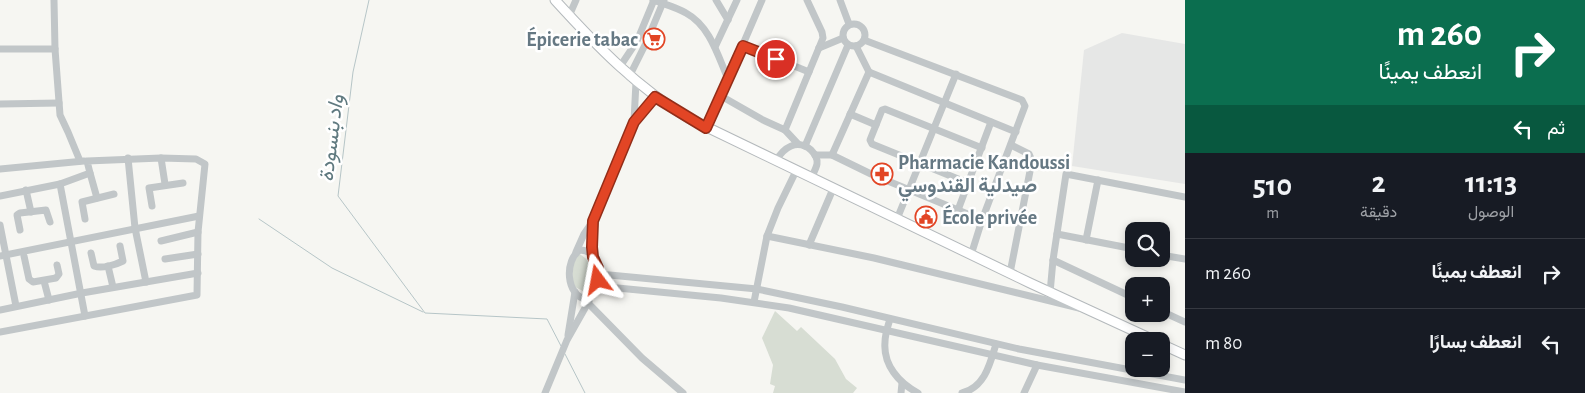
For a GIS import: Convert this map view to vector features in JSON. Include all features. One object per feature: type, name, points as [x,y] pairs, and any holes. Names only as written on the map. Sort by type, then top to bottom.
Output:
[{"type":"main road","points":[[555,0],[619,68],[633,80],[655,97],[706,128],[1050,293],[1136,332]]},
{"type":"main road","points":[[1170,348],[1185,355]]},
{"type":"street","points":[[54,0],[55,49],[61,119],[90,174],[97,198]]},
{"type":"street","points":[[569,16],[576,0]]},
{"type":"street","points":[[619,68],[637,40],[654,0],[663,2],[692,17],[704,29],[715,47],[728,79]]},
{"type":"street","points":[[716,0],[728,20]]},
{"type":"street","points":[[715,47],[737,0]]},
{"type":"street","points":[[706,128],[762,0]]},
{"type":"street","points":[[785,130],[822,41],[822,32],[807,0]]},
{"type":"street","points":[[840,0],[849,24]]},
{"type":"street","points":[[634,122],[633,80],[663,2]]},
{"type":"street","points":[[843,38],[844,29],[849,24],[856,24],[862,26],[865,33],[864,40]]},
{"type":"street","points":[[819,48],[843,38]]},
{"type":"street","points":[[843,38],[852,45],[869,72],[1016,132]]},
{"type":"street","points":[[806,146],[852,45],[864,40],[1023,101],[1025,106],[982,220],[971,255]]},
{"type":"street","points":[[743,46],[809,72]]},
{"type":"street","points":[[0,50],[55,49]]},
{"type":"street","points":[[832,155],[869,72]]},
{"type":"street","points":[[897,219],[956,74]]},
{"type":"street","points":[[720,96],[785,130],[798,144],[806,146],[815,154],[817,165],[811,178]]},
{"type":"street","points":[[593,293],[584,299],[575,292],[570,282],[569,271],[571,261],[581,239],[593,221],[634,122],[655,97]]},
{"type":"street","points":[[0,104],[59,103]]},
{"type":"street","points":[[968,183],[871,143],[870,140],[876,124],[882,110],[885,109],[982,148]]},
{"type":"street","points":[[850,114],[876,124]]},
{"type":"street","points":[[958,210],[991,122]]},
{"type":"street","points":[[776,161],[785,150],[798,144]]},
{"type":"street","points":[[1010,273],[1032,161],[1029,154],[1011,145]]},
{"type":"street","points":[[815,154],[832,155],[982,220]]},
{"type":"street","points":[[128,158],[135,228],[146,282]]},
{"type":"street","points":[[0,169],[128,158],[196,159],[204,164],[198,232],[197,295],[0,332]]},
{"type":"street","points":[[161,158],[165,184]]},
{"type":"street","points":[[754,302],[767,236],[796,171]]},
{"type":"street","points":[[0,196],[60,184],[90,174]]},
{"type":"street","points":[[1050,293],[1066,174],[1185,197]]},
{"type":"street","points":[[1086,240],[1098,180]]},
{"type":"street","points":[[152,206],[149,188],[165,184],[183,183]]},
{"type":"street","points":[[60,184],[85,316]]},
{"type":"street","points":[[809,245],[833,189]]},
{"type":"street","points":[[26,190],[31,212]]},
{"type":"street","points":[[85,219],[82,202],[114,194]]},
{"type":"street","points":[[20,230],[17,215],[46,210],[50,222]]},
{"type":"street","points":[[3,255],[199,216]]},
{"type":"street","points":[[593,221],[593,257]]},
{"type":"street","points":[[0,225],[3,255],[16,306]]},
{"type":"street","points":[[161,241],[198,232]]},
{"type":"street","points":[[1057,234],[1125,247]]},
{"type":"street","points":[[767,236],[874,258],[1087,310]]},
{"type":"street","points":[[91,253],[94,266],[108,266],[123,261],[120,246]]},
{"type":"street","points":[[545,393],[567,340],[597,286],[598,266],[593,257],[585,250],[576,252]]},
{"type":"street","points":[[165,259],[198,254]]},
{"type":"street","points":[[24,256],[29,280],[33,282],[58,277],[57,265]]},
{"type":"street","points":[[1170,256],[1185,259]]},
{"type":"street","points":[[1053,260],[1125,294]]},
{"type":"street","points":[[108,266],[114,287]]},
{"type":"street","points":[[0,310],[114,287],[198,273]]},
{"type":"street","points":[[599,274],[757,289],[1057,357],[1185,380]]},
{"type":"street","points":[[44,281],[48,300]]},
{"type":"street","points":[[597,286],[754,302],[789,308],[1037,365],[1185,392]]},
{"type":"street","points":[[567,340],[575,292]]},
{"type":"street","points":[[588,303],[642,358],[683,393]]},
{"type":"street","points":[[1170,315],[1185,322]]},
{"type":"street","points":[[890,319],[884,342],[887,357],[893,372],[902,383],[918,393]]},
{"type":"street","points":[[962,393],[972,389],[981,381],[988,370],[996,344]]},
{"type":"street","points":[[1024,393],[1037,365]]},
{"type":"street","points":[[901,393],[902,383]]},
{"type":"shaded area","points":[[1122,33],[1185,44],[1185,184],[1072,166],[1084,50]]},
{"type":"shaded area","points":[[579,254],[587,261],[593,277],[592,283],[585,292],[573,286],[572,261]]},
{"type":"shaded area","points":[[775,311],[797,331],[801,327],[835,359],[846,379],[857,388],[853,393],[773,393],[775,386],[770,384],[773,365],[762,338]]},
{"type":"waterway","name":"واد بنسودة","points":[[369,0],[353,72],[338,196],[425,313],[547,319],[561,346]]},
{"type":"waterway","name":"واد بنسودة","points":[[259,219],[332,268],[423,312]]},
{"type":"waterway","name":"واد بنسودة","points":[[565,354],[585,393]]},
{"type":"place","name":"Épicerie tabac","points":[[654,39]]},
{"type":"place","name":"Pharmacie Kandoussi صيدلية القندوسي","points":[[882,174]]},
{"type":"place","name":"École privée","points":[[926,217]]},
{"type":"route","points":[[598,280],[598,268],[593,257],[592,247],[593,221],[634,122],[655,97],[706,128],[743,46],[776,59]]}]
